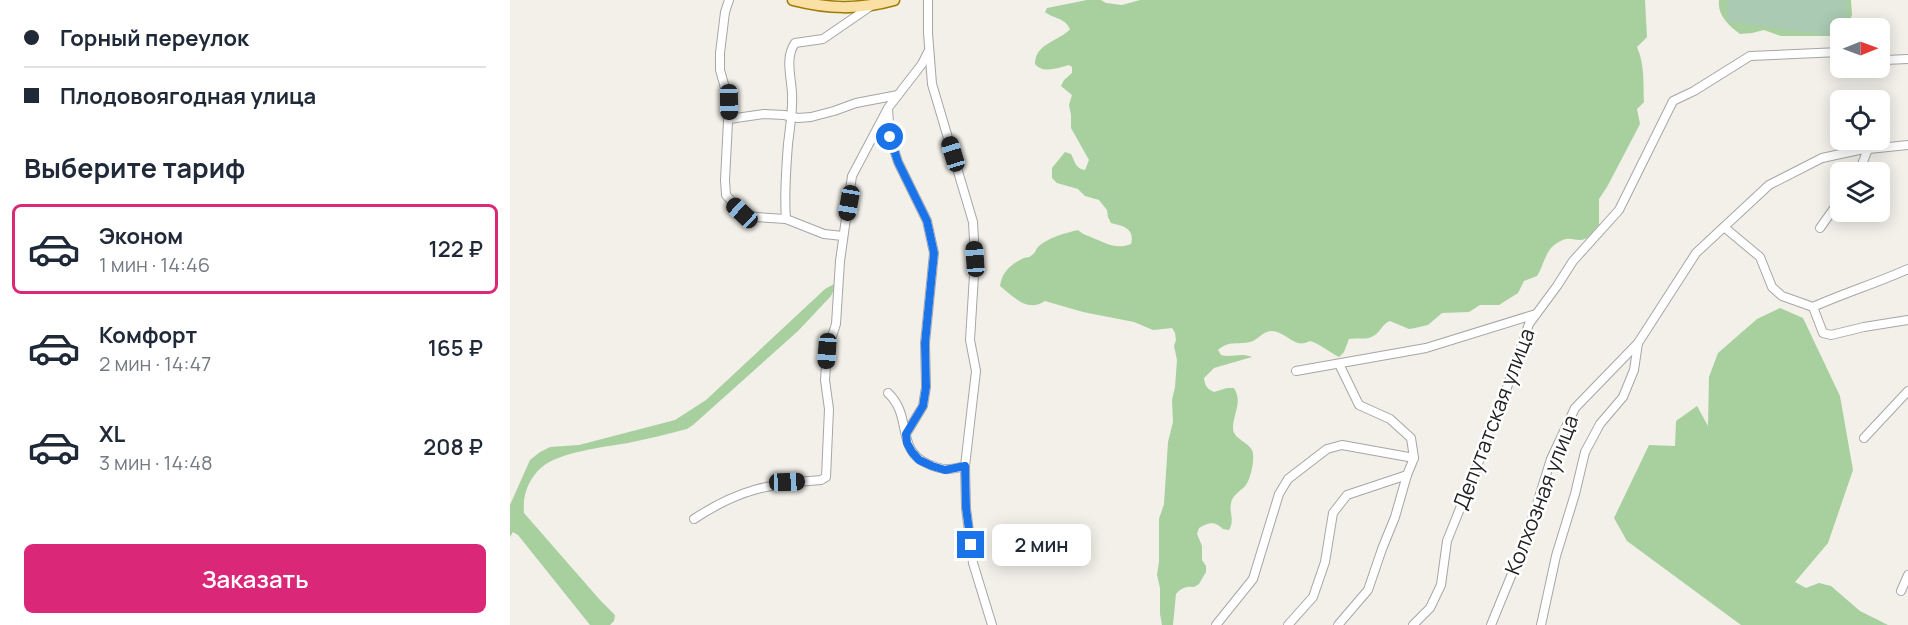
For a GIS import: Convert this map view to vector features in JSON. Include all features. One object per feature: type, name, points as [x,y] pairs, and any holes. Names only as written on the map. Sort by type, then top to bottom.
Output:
[{"type":"main road","points":[[793,0],[832,7],[872,6],[894,0]]},
{"type":"street","points":[[729,0],[725,12],[720,53],[720,70],[729,102],[726,195],[742,213],[756,217],[786,219],[824,234],[843,236]]},
{"type":"street","points":[[928,0],[932,84],[973,222],[975,259],[970,340],[976,371],[965,466],[966,508],[973,563],[992,625]]},
{"type":"street","points":[[786,219],[788,145],[793,96],[789,55],[791,48],[795,43],[823,39],[872,6]]},
{"type":"street","points":[[694,519],[733,497],[762,487],[787,482],[821,480],[826,477],[829,409],[825,380],[827,351],[836,324],[837,287],[852,176],[888,108],[922,64],[929,51]]},
{"type":"street","name":"Депутатская улица","points":[[1413,625],[1430,608],[1441,585],[1447,541],[1502,402],[1529,324],[1573,261],[1619,210],[1673,101],[1694,91],[1750,56],[1830,52]]},
{"type":"street","points":[[1890,60],[1908,58]]},
{"type":"street","points":[[729,119],[764,114],[798,118],[822,115],[856,103],[898,95]]},
{"type":"street","points":[[888,108],[890,137],[898,162],[927,221],[934,253],[925,343],[926,387],[923,406],[906,434]]},
{"type":"street","name":"Колхозная улица","points":[[1890,147],[1908,145]]},
{"type":"street","name":"Колхозная улица","points":[[1491,625],[1525,542],[1551,459],[1575,408],[1638,343],[1696,253],[1769,185],[1822,158],[1863,150]]},
{"type":"street","points":[[1820,228],[1830,214]]},
{"type":"street","points":[[1724,227],[1760,256],[1772,287],[1782,296],[1813,307],[1908,269]]},
{"type":"street","points":[[1813,307],[1823,333],[1831,335],[1908,320]]},
{"type":"street","points":[[1296,371],[1426,348],[1537,314]]},
{"type":"street","points":[[1541,625],[1556,556],[1585,452],[1600,424],[1623,397],[1634,370],[1638,343]]},
{"type":"street","points":[[1338,625],[1368,590],[1414,458],[1411,438],[1390,419],[1359,405],[1339,364]]},
{"type":"street","points":[[1864,438],[1908,391]]},
{"type":"street","points":[[888,393],[901,410],[907,443],[919,460],[945,470],[965,466]]},
{"type":"street","points":[[1216,625],[1253,579],[1279,494],[1287,479],[1327,449],[1342,445],[1414,458]]},
{"type":"street","points":[[1288,625],[1313,597],[1325,562],[1333,513],[1347,495],[1407,475]]},
{"type":"street","points":[[1901,591],[1908,575]]},
{"type":"green space","points":[[1087,0],[1101,0],[1122,5],[1140,0],[1645,0],[1647,37],[1637,47],[1641,61],[1644,102],[1637,109],[1640,124],[1599,199],[1599,225],[1589,236],[1581,240],[1564,240],[1553,246],[1537,276],[1524,281],[1518,293],[1499,305],[1480,305],[1469,312],[1442,313],[1428,325],[1409,329],[1390,321],[1372,337],[1349,339],[1344,352],[1339,357],[1314,342],[1295,342],[1282,334],[1271,331],[1265,332],[1250,342],[1230,344],[1218,350],[1221,355],[1252,357],[1214,368],[1204,378],[1207,387],[1214,392],[1234,388],[1237,393],[1238,403],[1233,428],[1236,435],[1252,449],[1253,465],[1246,485],[1232,500],[1232,523],[1229,530],[1212,523],[1199,528],[1197,534],[1202,546],[1202,560],[1206,566],[1206,572],[1199,584],[1184,588],[1176,594],[1173,625],[1162,625],[1157,575],[1159,519],[1164,504],[1168,442],[1173,422],[1172,400],[1177,360],[1174,346],[1175,333],[1172,328],[1153,330],[1134,322],[1083,312],[1045,301],[1032,305],[1027,304],[1016,299],[1000,286],[1005,273],[1011,266],[1029,257],[1046,241],[1062,234],[1078,230],[1111,245],[1131,244],[1130,231],[1111,223],[1107,210],[1099,200],[1085,196],[1078,189],[1057,183],[1052,178],[1052,168],[1065,152],[1071,154],[1079,168],[1085,170],[1089,160],[1071,128],[1069,105],[1072,95],[1061,86],[1072,73],[1072,67],[1069,65],[1042,69],[1035,64],[1036,57],[1043,47],[1070,29],[1062,20],[1045,12],[1047,8]]},
{"type":"green space","points":[[1719,0],[1851,0],[1852,15],[1851,18],[1830,18],[1830,36],[1781,36],[1764,30],[1740,34],[1728,24]]},
{"type":"green space","points":[[1728,0],[1847,0],[1847,18],[1830,18],[1830,36],[1727,21]]},
{"type":"green space","points":[[834,284],[831,296],[798,331],[687,429],[560,457],[542,467],[533,476],[525,493],[524,513],[615,615],[610,625],[590,625],[518,535],[513,532],[510,537],[510,505],[530,460],[550,447],[579,445],[675,420],[706,400],[825,289]]},
{"type":"green space","points":[[1780,308],[1803,318],[1840,396],[1853,470],[1828,543],[1795,582],[1806,588],[1819,583],[1831,586],[1860,611],[1888,625],[1741,625],[1627,541],[1614,518],[1649,445],[1675,446],[1676,421],[1697,406],[1708,426],[1709,377],[1718,353],[1757,319]]},
{"type":"route","points":[[890,137],[898,162],[927,221],[934,253],[925,343],[926,387],[923,406],[906,434],[907,443],[919,460],[932,466],[945,470],[965,466],[966,508],[971,545]]}]
